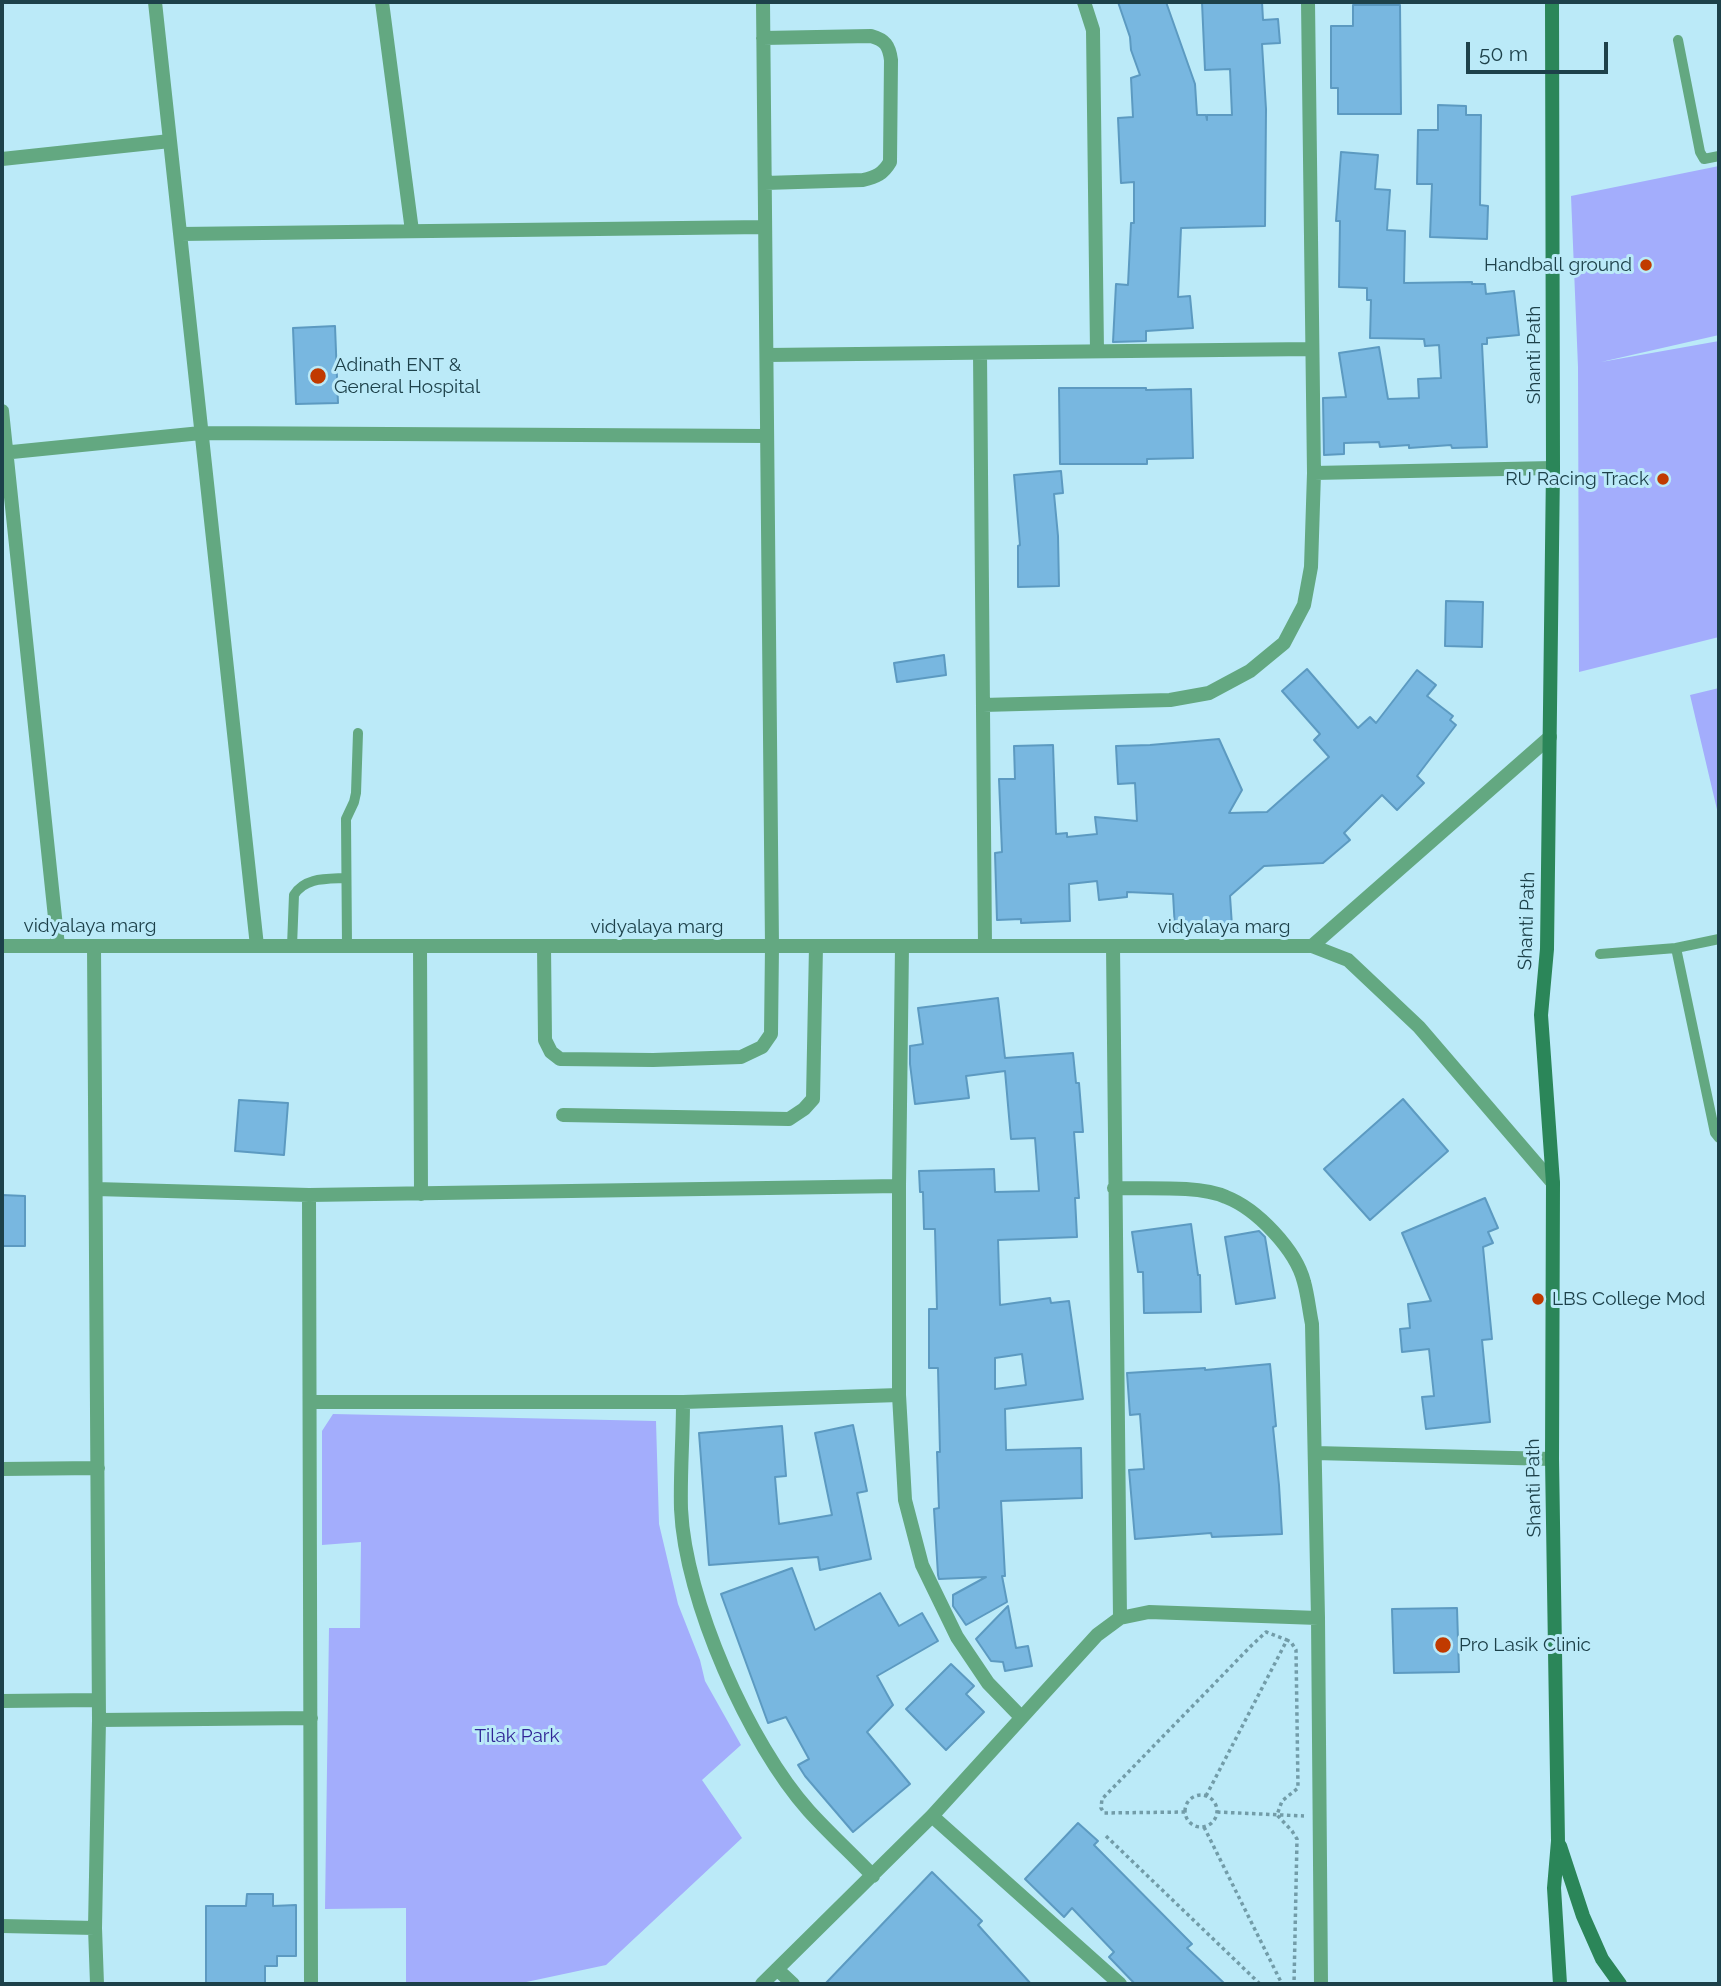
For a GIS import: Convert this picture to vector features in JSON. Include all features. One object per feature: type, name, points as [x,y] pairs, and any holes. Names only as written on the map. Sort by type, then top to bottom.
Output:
[{"type":"main road","name":"Shanti Path","points":[[1552,2],[1553,468],[1547,950],[1541,1015],[1553,1183],[1552,1459],[1558,1841]]},
{"type":"main road","points":[[1558,1841],[1554,1888],[1560,1984]]},
{"type":"main road","points":[[1558,1841],[1583,1916],[1602,1959],[1620,1984]]},
{"type":"street","points":[[155,2],[257,946]]},
{"type":"street","points":[[382,2],[412,231]]},
{"type":"street","points":[[544,946],[545,1040],[551,1052],[560,1059],[741,1057],[762,1047],[771,1034],[763,2]]},
{"type":"street","points":[[1084,2],[1093,30],[1097,351]]},
{"type":"street","points":[[983,705],[1170,700],[1209,693],[1250,671],[1284,643],[1304,605],[1311,567],[1314,473],[1308,2]]},
{"type":"street","points":[[763,38],[871,36],[882,40],[889,47],[891,60],[890,162],[885,171],[876,177],[863,180],[765,183]]},
{"type":"street","points":[[2,159],[170,141]]},
{"type":"street","points":[[180,234],[765,227]]},
{"type":"street","points":[[767,355],[1311,349]]},
{"type":"street","points":[[980,353],[985,946]]},
{"type":"street","points":[[2,411],[4,452],[58,946]]},
{"type":"street","points":[[4,452],[201,433],[767,436]]},
{"type":"street","points":[[1314,473],[1553,468]]},
{"type":"street","points":[[1550,737],[1312,946],[1349,960],[1419,1027],[1553,1183]]},
{"type":"street","name":"vidyalaya marg","points":[[2,946],[1312,946]]},
{"type":"street","points":[[94,946],[99,1720],[95,1928],[97,1984]]},
{"type":"street","points":[[420,946],[421,1194]]},
{"type":"street","points":[[563,1115],[789,1119],[804,1109],[813,1099],[816,946]]},
{"type":"street","points":[[902,946],[900,1395],[905,1500],[922,1565],[957,1637],[988,1683],[1021,1717]]},
{"type":"street","points":[[1113,946],[1119,1618]]},
{"type":"street","points":[[96,1189],[309,1195],[899,1186]]},
{"type":"street","points":[[1114,1188],[1192,1190],[1226,1196],[1259,1216],[1286,1247],[1304,1279],[1312,1324],[1321,1984]]},
{"type":"street","points":[[309,1195],[311,1984]]},
{"type":"street","points":[[310,1402],[683,1402],[900,1395]]},
{"type":"street","points":[[683,1402],[681,1511],[691,1573],[711,1636],[736,1696],[772,1761],[808,1810],[873,1876]]},
{"type":"street","points":[[1315,1452],[1552,1459]]},
{"type":"street","points":[[2,1469],[98,1468]]},
{"type":"street","points":[[762,1984],[932,1816],[1097,1635],[1119,1618],[1149,1612],[1318,1618]]},
{"type":"street","points":[[2,1701],[97,1700]]},
{"type":"street","points":[[99,1720],[311,1718]]},
{"type":"street","points":[[932,1816],[1120,1984]]},
{"type":"street","points":[[2,1926],[95,1928]]},
{"type":"street","points":[[778,1969],[793,1984]]},
{"type":"lane","points":[[1678,40],[1700,152],[1704,159],[1719,156]]},
{"type":"lane","points":[[347,946],[346,819],[356,793],[358,733]]},
{"type":"lane","points":[[292,946],[294,895],[298,889],[313,880],[346,878]]},
{"type":"lane","points":[[1600,954],[1676,948],[1719,939]]},
{"type":"lane","points":[[1676,948],[1715,1133],[1719,1138]]},
{"type":"path","points":[[1185,1812],[1104,1813],[1101,1808],[1102,1799],[1266,1632],[1291,1642],[1296,1650],[1298,1788],[1282,1801],[1277,1815]]},
{"type":"path","points":[[1206,1796],[1287,1640]]},
{"type":"path","points":[[1201,1795],[1214,1803],[1217,1812],[1213,1822],[1204,1827],[1194,1825],[1185,1812],[1188,1802],[1201,1795]]},
{"type":"path","points":[[1217,1812],[1320,1816]]},
{"type":"path","points":[[1277,1815],[1297,1839],[1294,1984]]},
{"type":"path","points":[[1204,1827],[1282,1984]]},
{"type":"path","points":[[1106,1836],[1260,1984]]},
{"type":"green space","points":[[1719,166],[1719,335],[1601,362],[1719,341],[1719,637],[1579,672],[1578,367],[1571,196]]},
{"type":"green space","points":[[1719,688],[1719,818],[1690,695]]},
{"type":"green space","name":"Tilak Park","points":[[333,1414],[656,1421],[659,1524],[678,1604],[700,1660],[705,1681],[741,1745],[702,1780],[742,1838],[606,1965],[517,1984],[406,1984],[406,1908],[325,1909],[329,1628],[360,1628],[361,1542],[322,1545],[322,1431]]},
{"type":"building","points":[[1118,2],[1166,2],[1195,84],[1197,115],[1206,115],[1207,120],[1207,115],[1232,115],[1230,69],[1205,70],[1202,2],[1262,2],[1263,20],[1278,19],[1280,43],[1262,44],[1266,109],[1265,226],[1181,228],[1178,297],[1190,296],[1193,328],[1146,331],[1146,341],[1113,342],[1116,284],[1128,285],[1131,223],[1134,223],[1134,182],[1121,183],[1118,118],[1133,117],[1131,78],[1140,75]]},
{"type":"building","points":[[1353,5],[1400,5],[1401,114],[1338,114],[1338,88],[1331,88],[1331,26],[1353,26]]},
{"type":"building","points":[[1438,105],[1466,106],[1466,115],[1481,115],[1480,205],[1488,206],[1487,239],[1430,237],[1432,184],[1417,184],[1418,130],[1438,130]]},
{"type":"building","points":[[1341,152],[1378,155],[1375,189],[1390,190],[1387,230],[1405,231],[1404,283],[1472,282],[1485,284],[1486,294],[1514,291],[1519,335],[1487,338],[1487,344],[1482,344],[1487,447],[1452,448],[1451,445],[1409,448],[1409,445],[1380,447],[1379,442],[1344,443],[1344,454],[1324,455],[1323,398],[1346,397],[1339,353],[1379,347],[1388,399],[1419,398],[1418,379],[1441,378],[1439,345],[1425,346],[1424,339],[1370,338],[1371,300],[1367,300],[1367,288],[1339,287],[1340,221],[1336,221]]},
{"type":"building","points":[[335,326],[338,403],[296,404],[293,328]]},
{"type":"building","points":[[1059,388],[1191,389],[1193,458],[1147,459],[1147,464],[1060,464]]},
{"type":"building","points":[[1061,471],[1063,493],[1054,494],[1059,586],[1018,587],[1020,545],[1014,475]]},
{"type":"building","points":[[1446,601],[1483,602],[1482,647],[1445,646]]},
{"type":"building","points":[[944,655],[946,675],[897,682],[894,663]]},
{"type":"building","points":[[1307,669],[1358,728],[1370,717],[1376,723],[1417,670],[1436,685],[1427,696],[1453,716],[1450,720],[1456,725],[1417,776],[1424,783],[1397,810],[1382,795],[1344,833],[1350,840],[1323,863],[1264,866],[1230,896],[1232,926],[1175,929],[1173,894],[1127,892],[1127,897],[1099,900],[1097,881],[1069,884],[1070,921],[1021,923],[1021,919],[997,920],[995,853],[1002,852],[999,779],[1015,779],[1014,746],[1053,745],[1056,834],[1067,833],[1067,837],[1097,834],[1095,817],[1137,821],[1135,783],[1118,784],[1116,746],[1219,739],[1242,790],[1229,813],[1267,812],[1329,757],[1314,740],[1320,734],[1282,691]]},
{"type":"building","points":[[998,998],[1005,1058],[1073,1053],[1076,1083],[1079,1083],[1083,1132],[1074,1132],[1079,1198],[1075,1198],[1077,1237],[998,1240],[1000,1305],[1050,1298],[1051,1303],[1069,1301],[1083,1399],[1005,1409],[1006,1450],[1081,1448],[1082,1498],[1001,1501],[1005,1576],[1002,1576],[1007,1602],[966,1625],[953,1606],[953,1595],[986,1577],[939,1579],[938,1575],[934,1509],[939,1508],[938,1368],[929,1368],[929,1309],[937,1309],[935,1229],[924,1229],[923,1192],[920,1192],[919,1171],[994,1169],[995,1192],[1039,1191],[1035,1138],[1011,1139],[1005,1071],[966,1076],[969,1098],[915,1104],[910,1046],[923,1044],[918,1008]],"holes":[[[1022,1354],[1026,1385],[995,1389],[995,1358]]]},
{"type":"building","points":[[1403,1099],[1448,1151],[1370,1220],[1324,1169]]},
{"type":"building","points":[[239,1100],[288,1103],[284,1155],[235,1151]]},
{"type":"building","points":[[2,1195],[25,1196],[25,1246],[2,1246]]},
{"type":"building","points":[[1485,1198],[1498,1228],[1488,1232],[1493,1243],[1483,1247],[1492,1339],[1482,1340],[1490,1422],[1426,1429],[1422,1397],[1434,1396],[1429,1349],[1402,1352],[1400,1329],[1410,1328],[1408,1304],[1431,1301],[1402,1233]]},
{"type":"building","points":[[1191,1224],[1200,1275],[1201,1312],[1144,1313],[1143,1272],[1138,1272],[1132,1232]]},
{"type":"building","points":[[1259,1231],[1265,1237],[1275,1298],[1236,1304],[1225,1237]]},
{"type":"building","points":[[1270,1364],[1282,1534],[1212,1537],[1211,1533],[1135,1539],[1129,1470],[1144,1469],[1140,1414],[1130,1415],[1127,1373]]},
{"type":"building","points":[[853,1425],[867,1491],[857,1493],[871,1559],[820,1570],[818,1557],[709,1565],[699,1433],[782,1426],[786,1476],[775,1477],[779,1524],[832,1515],[815,1433]]},
{"type":"building","points":[[792,1568],[815,1630],[880,1593],[899,1626],[922,1613],[938,1641],[877,1676],[893,1705],[867,1732],[910,1784],[853,1832],[798,1765],[809,1759],[786,1717],[768,1723],[721,1594]]},
{"type":"building","points":[[1008,1606],[1016,1648],[1028,1646],[1032,1666],[1005,1671],[1003,1662],[991,1661],[976,1639]]},
{"type":"building","points":[[1457,1608],[1459,1672],[1394,1673],[1392,1609]]},
{"type":"building","points":[[951,1664],[974,1686],[966,1694],[984,1712],[946,1750],[906,1709]]},
{"type":"building","points":[[1078,1823],[1098,1841],[1094,1845],[1192,1944],[1187,1948],[1225,1984],[1135,1984],[1109,1957],[1114,1952],[1072,1908],[1064,1917],[1025,1879]]},
{"type":"building","points":[[932,1872],[982,1921],[978,1925],[1031,1984],[825,1984]]},
{"type":"building","points":[[247,1894],[273,1894],[273,1906],[296,1905],[296,1956],[277,1956],[277,1966],[265,1966],[265,1984],[206,1984],[206,1906],[246,1906]]},
{"type":"place","name":"Handball ground","points":[[1646,265]]},
{"type":"place","name":"Adinath ENT & General Hospital","points":[[318,376]]},
{"type":"place","name":"RU Racing Track","points":[[1663,479]]},
{"type":"place","name":"LBS College Mod","points":[[1538,1299]]},
{"type":"place","name":"Pro Lasik Clinic","points":[[1443,1645]]}]
